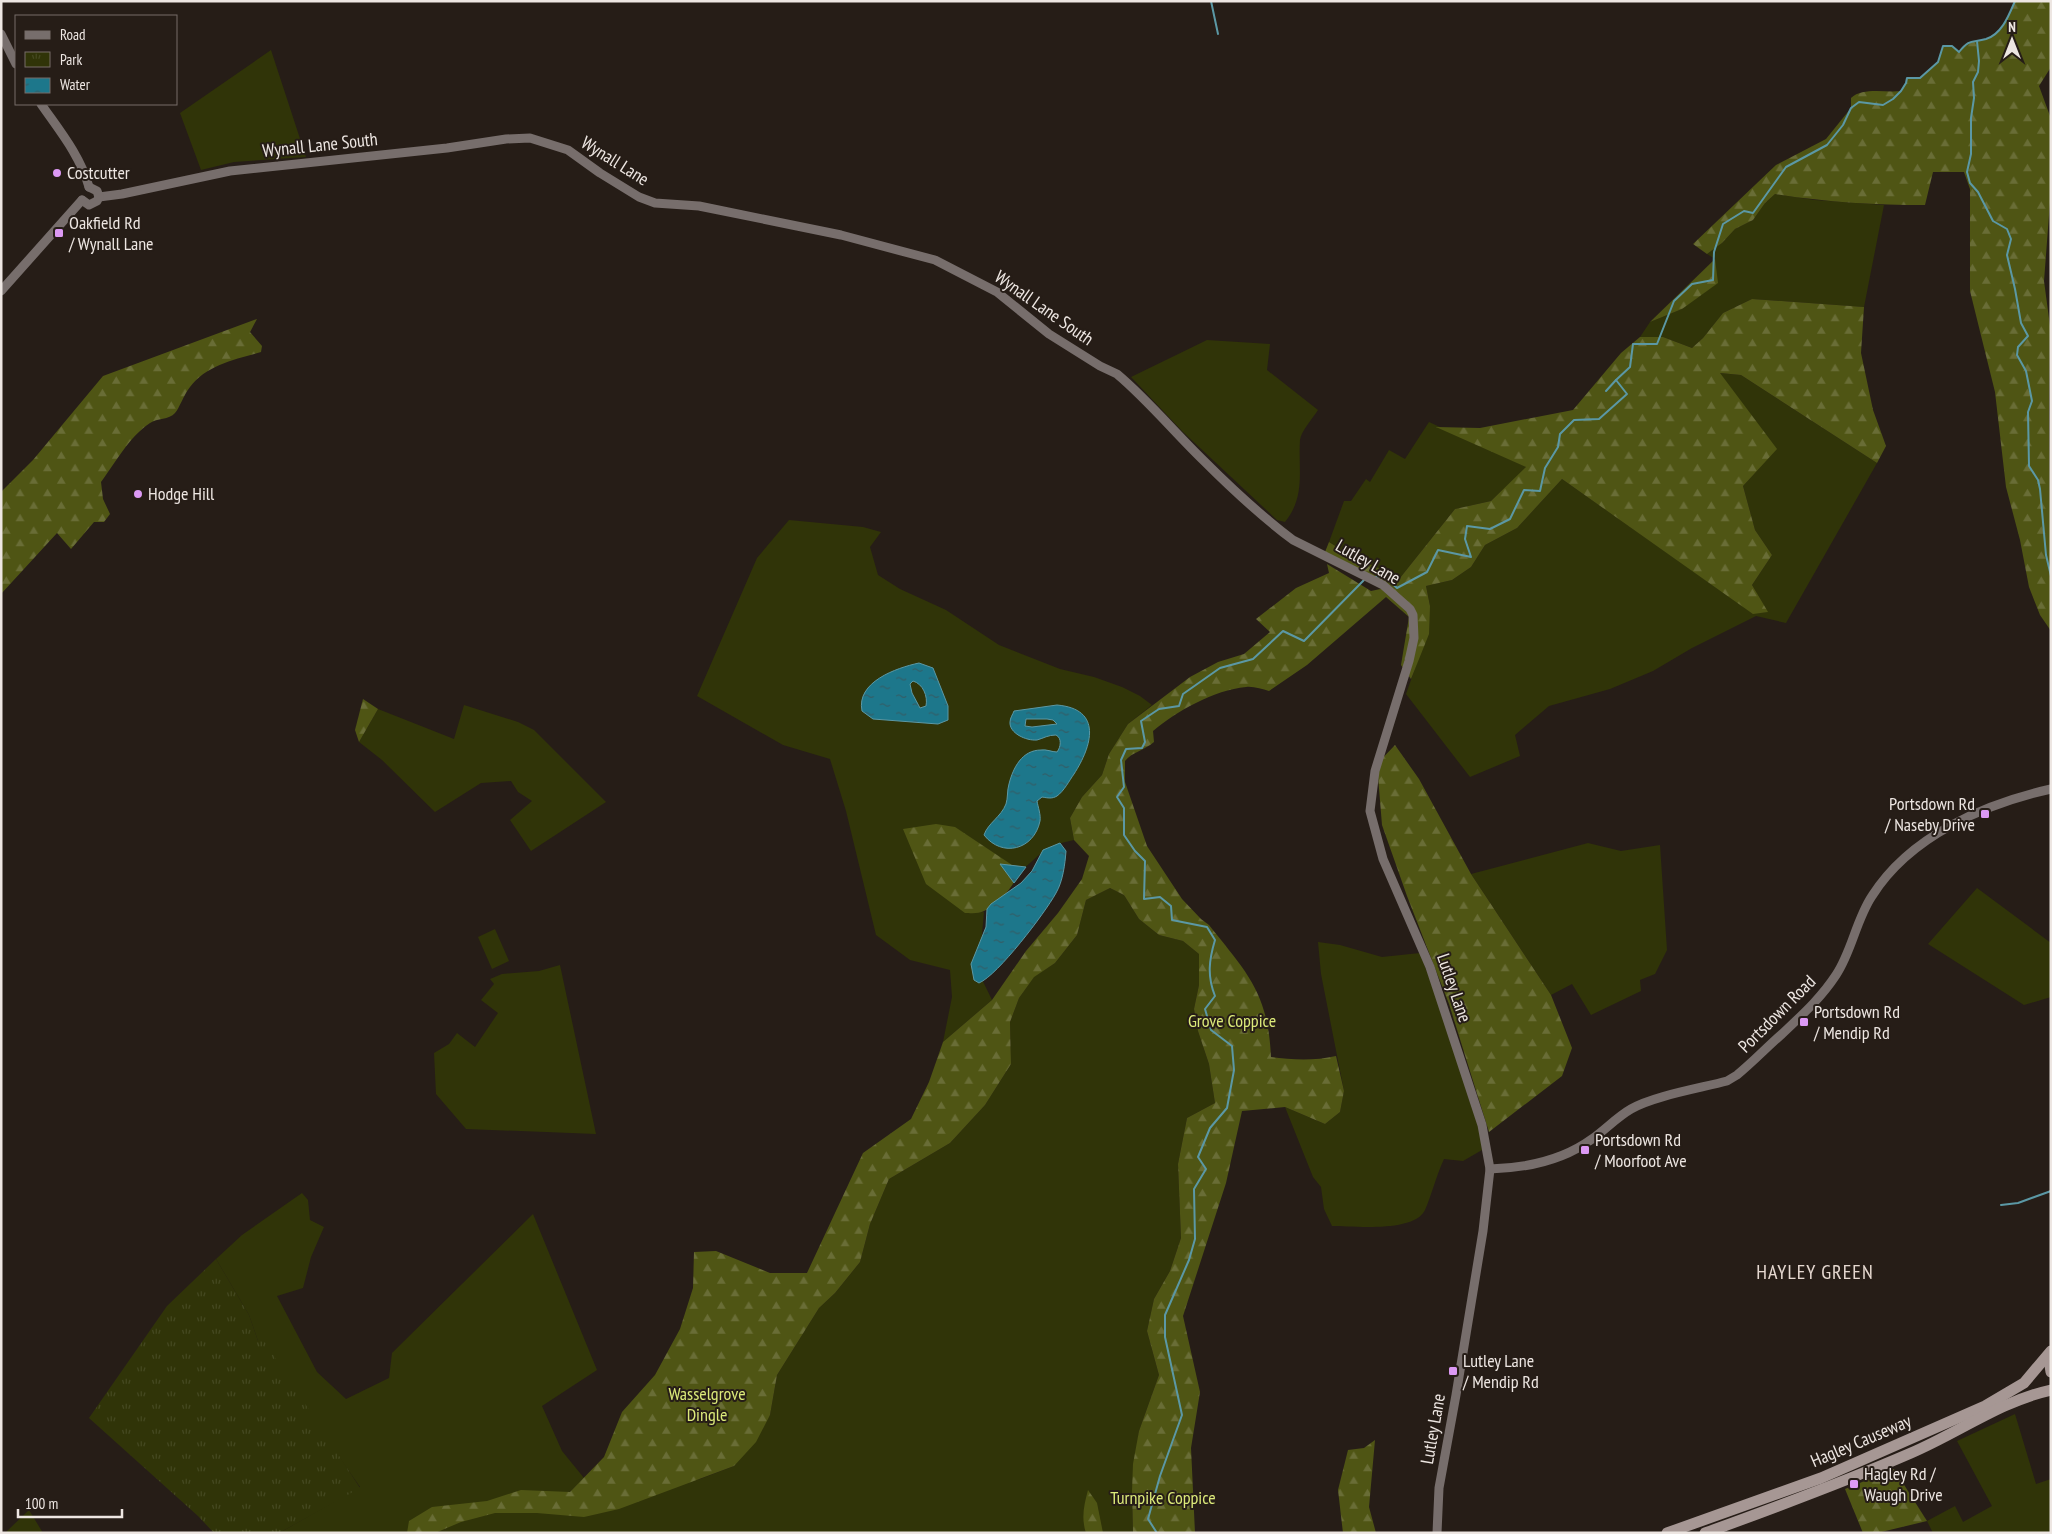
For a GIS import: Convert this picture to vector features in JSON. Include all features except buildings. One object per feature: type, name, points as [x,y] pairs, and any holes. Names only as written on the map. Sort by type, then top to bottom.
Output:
[{"type":"highway","points":[[2051,1351],[2049,1359],[2051,1372]]},
{"type":"highway","name":"Hagley Causeway","points":[[1667,1533],[1821,1478],[1985,1406],[2024,1383],[2051,1351]]},
{"type":"highway","name":"Hagley Causeway","points":[[1705,1533],[1826,1489],[1913,1452],[2024,1398],[2051,1390]]},
{"type":"street","points":[[1,34],[15,62]]},
{"type":"street","points":[[43,105],[78,158],[89,187]]},
{"type":"street","name":"Wynall Lane South","points":[[99,197],[122,194],[230,171],[447,148],[506,139],[530,138],[545,142]]},
{"type":"street","name":"Wynall Lane","points":[[545,142],[568,150],[600,173],[639,197],[655,203],[699,206]]},
{"type":"street","points":[[1,291],[82,200],[82,192],[89,187],[95,188],[99,197],[94,204],[85,203],[82,200]]},
{"type":"street","name":"Wynall Lane South","points":[[699,206],[841,235],[935,260],[997,292],[1049,334],[1121,378],[1204,462],[1252,507],[1285,534]]},
{"type":"street","name":"Lutley Lane","points":[[1285,534],[1293,540],[1383,585],[1410,609],[1413,615],[1414,638],[1409,661],[1375,771],[1370,811],[1383,859],[1430,966],[1482,1125],[1490,1169],[1483,1231],[1439,1488],[1437,1533]]},
{"type":"street","name":"Portsdown Road","points":[[1490,1169],[1523,1167],[1573,1151],[1593,1139],[1631,1108],[1727,1081],[1737,1075],[1807,1011],[1823,993],[1845,959],[1872,896],[1898,863],[1926,841],[1972,816],[2004,802],[2051,789]]},
{"type":"green space","points":[[2015,1],[2051,1],[2051,67],[2039,86],[2050,116],[2050,202],[2044,281],[2050,326],[2051,631],[2040,615],[2029,587],[2020,540],[2006,487],[1995,392],[1970,291],[1970,189],[1964,172],[1933,172],[1925,205],[1850,202],[1775,194],[1765,203],[1753,220],[1735,229],[1722,243],[1707,254],[1693,244],[1776,165],[1826,139],[1851,108],[1851,98],[1868,91],[1901,91],[1907,78],[1920,78],[1938,62],[1943,46],[1952,46],[1959,52],[1969,43],[1992,37],[2001,28]]},
{"type":"green space","points":[[271,50],[306,157],[234,162],[201,170],[180,113]]},
{"type":"green space","points":[[1775,194],[1815,200],[1884,205],[1864,307],[1752,299],[1723,313],[1703,338],[1692,348],[1663,337],[1640,337],[1650,322],[1682,309],[1715,259],[1707,254],[1722,243],[1735,229],[1753,220],[1765,203]]},
{"type":"green space","points":[[1715,259],[1718,283],[1682,309],[1650,322]]},
{"type":"green space","points":[[1752,299],[1864,307],[1861,353],[1873,410],[1886,446],[1877,463],[1741,375],[1720,373],[1777,449],[1743,486],[1755,530],[1772,555],[1752,585],[1768,612],[1753,614],[1562,479],[1517,528],[1485,545],[1471,567],[1452,580],[1426,586],[1430,606],[1429,634],[1411,679],[1401,665],[1409,617],[1386,597],[1307,665],[1269,691],[1246,687],[1221,692],[1196,703],[1173,716],[1153,731],[1154,742],[1131,755],[1125,761],[1125,782],[1147,846],[1182,899],[1209,925],[1245,971],[1260,999],[1269,1035],[1271,1057],[1304,1060],[1336,1056],[1344,1091],[1340,1112],[1325,1124],[1285,1107],[1242,1111],[1226,1183],[1183,1316],[1200,1392],[1191,1448],[1195,1533],[1133,1533],[1132,1491],[1133,1464],[1139,1431],[1159,1375],[1147,1331],[1154,1299],[1170,1271],[1181,1238],[1178,1164],[1187,1118],[1215,1103],[1209,1064],[1198,1031],[1194,1009],[1199,985],[1199,954],[1183,941],[1159,935],[1139,919],[1124,895],[1110,888],[1086,900],[1077,935],[1055,963],[1034,977],[1019,998],[1010,1022],[1011,1064],[985,1105],[950,1143],[889,1179],[870,1224],[860,1262],[835,1293],[819,1308],[777,1375],[770,1415],[756,1442],[734,1466],[619,1509],[584,1517],[537,1513],[495,1513],[461,1522],[435,1533],[407,1533],[409,1521],[432,1507],[487,1501],[521,1490],[570,1492],[604,1457],[622,1412],[655,1375],[680,1329],[693,1288],[694,1252],[716,1251],[770,1273],[807,1273],[863,1153],[911,1119],[929,1082],[943,1042],[992,1000],[1026,951],[1058,913],[1082,879],[1089,856],[1074,840],[1070,818],[1082,797],[1102,775],[1109,754],[1128,724],[1190,677],[1218,662],[1244,654],[1270,632],[1256,619],[1296,588],[1329,573],[1327,564],[1371,591],[1390,587],[1325,552],[1329,542],[1348,554],[1400,578],[1455,509],[1491,501],[1526,467],[1436,427],[1480,428],[1573,410],[1621,353],[1640,337],[1663,337],[1692,348],[1703,338],[1723,313]]},
{"type":"green space","points":[[257,319],[250,332],[262,346],[261,352],[222,364],[204,373],[188,390],[175,413],[170,417],[150,423],[123,450],[101,482],[103,499],[110,514],[104,522],[94,522],[71,549],[57,533],[1,594],[1,492],[33,460],[103,376]]},
{"type":"green space","points":[[1207,340],[1270,344],[1267,370],[1318,410],[1301,436],[1298,493],[1292,512],[1285,522],[1277,520],[1183,432],[1131,377]]},
{"type":"green space","points":[[1719,373],[1741,375],[1877,463],[1786,623],[1756,616],[1692,648],[1653,671],[1610,689],[1549,706],[1515,735],[1520,756],[1470,777],[1406,694],[1417,663],[1430,606],[1426,586],[1452,580],[1471,567],[1485,545],[1517,528],[1562,479],[1753,613],[1767,612],[1752,585],[1772,555],[1755,530],[1743,486],[1776,449]]},
{"type":"green space","points":[[1429,422],[1527,467],[1491,501],[1455,509],[1400,578],[1348,554],[1329,542],[1344,501],[1351,501],[1366,479],[1370,482],[1389,450],[1405,459]]},
{"type":"green space","points":[[789,520],[863,527],[881,532],[870,547],[878,575],[900,589],[946,610],[999,645],[1060,669],[1094,677],[1122,687],[1140,696],[1152,705],[1128,724],[1109,754],[1102,775],[1082,797],[1070,818],[1074,840],[1056,845],[1044,851],[1014,877],[965,913],[984,912],[981,945],[976,967],[992,1000],[943,1042],[952,997],[950,970],[910,960],[876,935],[846,811],[830,759],[783,745],[697,696],[757,558]]},
{"type":"green space","points":[[363,699],[378,709],[359,742],[355,730]]},
{"type":"green space","points":[[464,705],[518,722],[534,730],[606,802],[531,851],[510,820],[532,801],[518,792],[511,781],[481,783],[435,812],[382,760],[359,742],[378,709],[454,739]]},
{"type":"green space","points":[[1395,745],[1419,779],[1471,874],[1551,995],[1572,1048],[1562,1076],[1489,1132],[1449,1004],[1382,825],[1377,764]]},
{"type":"green space","points":[[936,824],[955,827],[1021,871],[1006,894],[996,904],[980,913],[965,913],[926,884],[903,829]]},
{"type":"green space","points":[[1588,843],[1621,851],[1660,845],[1667,950],[1655,974],[1640,980],[1641,991],[1591,1015],[1572,984],[1551,995],[1471,874]]},
{"type":"green space","points":[[1110,888],[1124,895],[1139,919],[1159,935],[1183,941],[1199,954],[1199,985],[1194,1009],[1198,1031],[1209,1064],[1215,1103],[1187,1118],[1178,1164],[1181,1238],[1170,1271],[1154,1299],[1147,1331],[1159,1375],[1139,1431],[1132,1491],[1133,1533],[279,1533],[360,1487],[258,1341],[249,1315],[216,1259],[242,1235],[302,1193],[308,1200],[310,1220],[324,1227],[311,1257],[303,1288],[277,1296],[317,1372],[346,1399],[389,1378],[392,1353],[533,1214],[597,1370],[542,1406],[562,1451],[584,1478],[570,1492],[700,1479],[734,1466],[770,1415],[777,1375],[819,1308],[835,1293],[860,1262],[870,1224],[889,1179],[950,1143],[985,1105],[1011,1064],[1010,1022],[1019,998],[1034,976],[1055,963],[1077,935],[1086,900]]},
{"type":"green space","points":[[1977,888],[2051,943],[2051,997],[2024,1005],[1928,944]]},
{"type":"green space","points":[[495,929],[509,961],[492,969],[478,937]]},
{"type":"green space","points":[[1318,942],[1340,945],[1382,957],[1420,953],[1450,1033],[1480,1123],[1482,1150],[1463,1161],[1444,1159],[1425,1210],[1419,1217],[1409,1222],[1382,1227],[1332,1226],[1324,1209],[1321,1187],[1313,1177],[1285,1107],[1325,1124],[1340,1112],[1344,1091],[1321,974]]},
{"type":"green space","points":[[560,965],[596,1134],[466,1129],[436,1094],[434,1053],[449,1044],[457,1033],[475,1047],[498,1013],[481,1000],[494,984],[490,979],[502,974],[539,971]]},
{"type":"green space","points":[[216,1259],[249,1315],[258,1341],[265,1342],[360,1488],[279,1533],[214,1533],[198,1516],[89,1418],[167,1306]]},
{"type":"green space","points":[[2015,1414],[2036,1484],[2051,1479],[2051,1533],[1933,1533],[1927,1521],[1955,1506],[1963,1522],[1992,1506],[1957,1441]]},
{"type":"green space","points":[[1375,1440],[1369,1507],[1376,1533],[1343,1533],[1338,1490],[1348,1450],[1364,1448]]},
{"type":"green space","points":[[1894,1469],[1927,1521],[1877,1533],[1863,1533],[1845,1489]]},
{"type":"green space","name":"Turnpike Coppice","points":[[1088,1490],[1097,1503],[1103,1533],[1086,1533],[1084,1512]]},
{"type":"green space","points":[[29,1510],[43,1533],[5,1533]]},
{"type":"water","points":[[919,663],[933,668],[948,706],[948,720],[938,724],[873,719],[862,711],[862,701],[865,692],[871,684],[889,673]],"holes":[[[913,681],[924,691],[926,698],[926,706],[920,708],[912,693],[910,684]]]},
{"type":"water","points":[[1057,705],[1072,708],[1082,714],[1090,730],[1085,752],[1064,789],[1055,797],[1042,797],[1037,801],[1040,821],[1037,831],[1024,844],[1016,848],[1008,848],[1000,847],[984,835],[1006,804],[1008,786],[1013,772],[1019,761],[1029,753],[1043,750],[1057,752],[1060,743],[1056,735],[1037,740],[1019,736],[1010,726],[1010,719],[1014,711]],"holes":[[[1026,719],[1053,720],[1057,724],[1025,726]]]},
{"type":"water","points":[[1060,843],[1066,851],[1064,867],[1058,888],[1050,902],[1032,928],[998,968],[979,983],[974,980],[971,964],[986,927],[987,909],[991,904],[1021,883],[1032,871],[1043,850]]},
{"type":"water","points":[[1000,864],[1026,867],[1014,883]]},
{"type":"waterway","points":[[1211,1],[1218,34]]},
{"type":"waterway","points":[[1375,577],[1384,576],[1397,588],[1427,572],[1438,550],[1471,557],[1465,539],[1467,526],[1490,529],[1510,519],[1524,490],[1540,491],[1545,468],[1558,447],[1560,434],[1574,420],[1599,419],[1627,394],[1616,380],[1630,367],[1633,344],[1657,344],[1674,301],[1692,284],[1713,280],[1714,252],[1723,224],[1744,211],[1753,213],[1786,167],[1827,145],[1843,125],[1851,108],[1859,102],[1883,105],[1893,99],[1901,91],[1907,78],[1920,78],[1938,62],[1943,46],[1952,46],[1959,52],[1971,42],[1992,37],[2001,28],[2015,1]]},
{"type":"waterway","points":[[1977,41],[1979,61],[1978,72],[1973,82],[1971,154],[1967,172],[1970,183],[1978,192],[1993,221],[2007,229],[2011,239],[2007,255],[2021,323],[2028,336],[2018,347],[2017,355],[2026,371],[2032,401],[2028,412],[2029,466],[2038,480],[2040,489],[2046,555],[2051,576]]},
{"type":"waterway","points":[[1606,391],[1616,380]]},
{"type":"waterway","points":[[1157,1533],[1148,1519],[1160,1476],[1182,1415],[1165,1337],[1165,1315],[1189,1260],[1195,1239],[1194,1189],[1206,1169],[1198,1157],[1210,1128],[1227,1108],[1234,1070],[1232,1046],[1211,1030],[1205,1009],[1215,996],[1212,989],[1210,968],[1215,940],[1207,927],[1172,920],[1171,906],[1160,897],[1144,899],[1145,861],[1124,835],[1124,808],[1117,797],[1124,787],[1121,760],[1126,749],[1142,748],[1145,742],[1141,721],[1159,709],[1179,706],[1183,694],[1220,668],[1253,659],[1283,631],[1304,641],[1364,580]]},
{"type":"waterway","points":[[2001,1205],[2018,1203],[2051,1191]]},
{"type":"place","name":"Costcutter","points":[[57,173]]},
{"type":"place","name":"Oakfield Rd / Wynall Lane","points":[[59,233]]},
{"type":"place","name":"Hodge Hill","points":[[138,494]]},
{"type":"place","name":"Portsdown Rd / Naseby Drive","points":[[1985,814]]},
{"type":"place","name":"Portsdown Rd / Mendip Rd","points":[[1804,1022]]},
{"type":"place","name":"Portsdown Rd / Moorfoot Ave","points":[[1585,1150]]},
{"type":"place","name":"Lutley Lane / Mendip Rd","points":[[1453,1371]]},
{"type":"place","name":"Hagley Rd / Waugh Drive","points":[[1854,1484]]},
{"type":"district","name":"HAYLEY GREEN","points":[[1815,1272]]},
{"type":"park label","name":"Grove Coppice","points":[[1232,1021]]},
{"type":"park label","name":"Wasselgrove Dingle","points":[[707,1404]]}]
